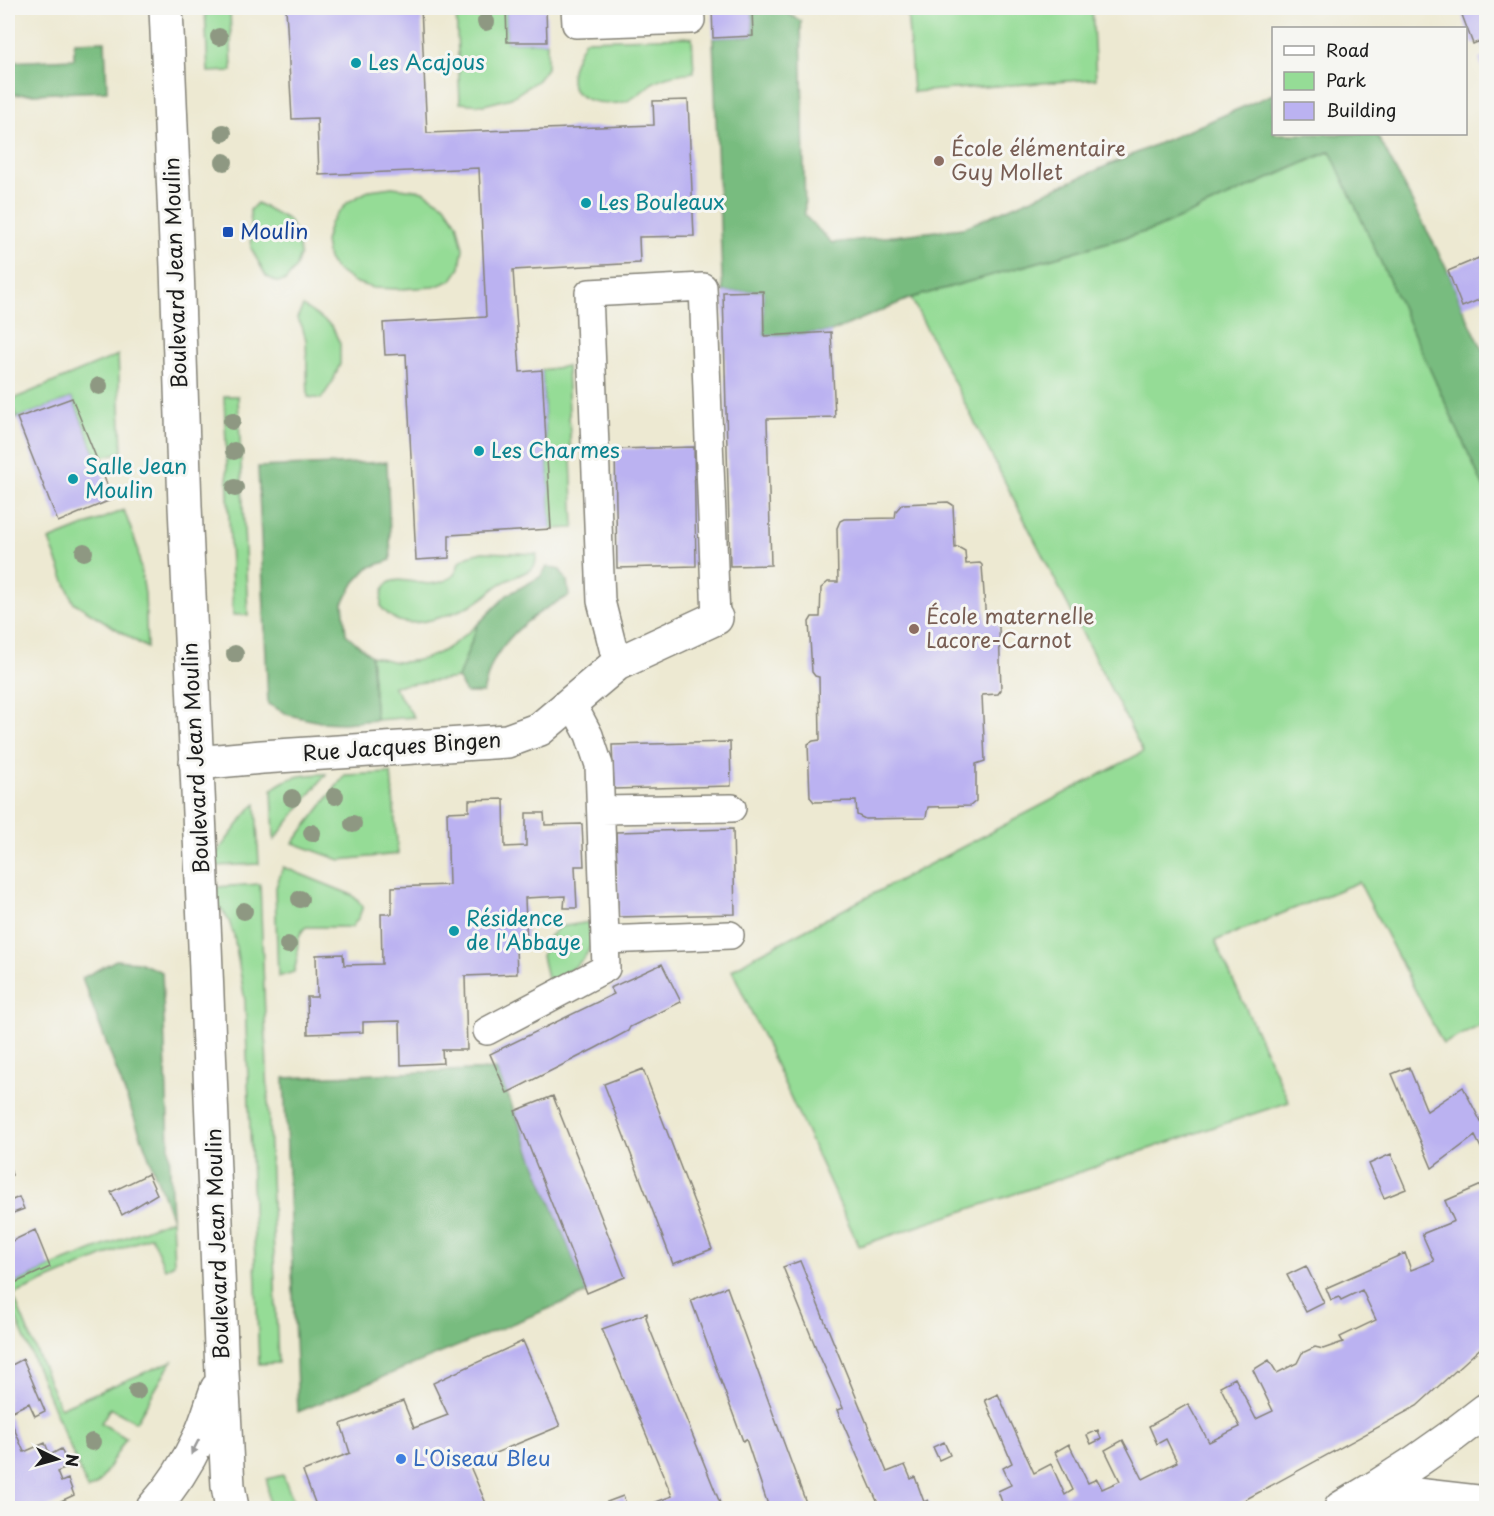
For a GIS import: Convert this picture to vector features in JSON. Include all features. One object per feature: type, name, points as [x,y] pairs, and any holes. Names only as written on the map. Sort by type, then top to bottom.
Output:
[{"type":"street","name":"Boulevard Jean Moulin","points":[[166,8],[222,1373],[228,1486],[232,1509]]},
{"type":"street","name":"Rue Jacques Bingen","points":[[196,763],[507,741],[540,729],[617,664],[716,618]]},
{"type":"street","points":[[153,1509],[171,1487],[196,1444],[222,1373]]},
{"type":"street","points":[[1341,1509],[1458,1433],[1486,1410]]},
{"type":"street","points":[[1372,1490],[1486,1503]]},
{"type":"lane","points":[[575,8],[576,24],[691,20],[690,8]]},
{"type":"lane","points":[[617,664],[601,601],[589,293],[703,287],[716,618]]},
{"type":"lane","points":[[487,1030],[606,968],[599,765],[589,735],[572,703]]},
{"type":"lane","points":[[601,810],[732,808]]},
{"type":"lane","points":[[605,940],[730,935]]},
{"type":"green space","points":[[205,8],[230,8],[232,71],[208,72]]},
{"type":"green space","points":[[456,8],[506,8],[507,42],[547,42],[547,68],[538,80],[511,98],[484,105],[460,103]]},
{"type":"green space","points":[[752,8],[778,8],[801,21],[805,216],[832,243],[963,228],[1272,94],[1272,135],[1378,135],[1448,271],[1462,307],[1486,356],[1486,492],[1330,151],[1155,229],[911,298],[831,332],[764,336],[763,291],[723,292],[713,38],[753,36]]},
{"type":"green space","points":[[907,8],[1092,8],[1096,79],[913,92]]},
{"type":"green space","points":[[692,37],[694,72],[661,79],[628,101],[600,103],[591,101],[577,93],[573,87],[572,69],[585,40]]},
{"type":"green space","points":[[105,41],[107,91],[8,95],[8,62],[74,59],[74,42]]},
{"type":"green space","points":[[1331,151],[1486,492],[1486,1023],[1443,1044],[1359,882],[1215,941],[1289,1102],[859,1246],[732,970],[1143,752],[911,298],[1155,229]]},
{"type":"green space","points":[[392,187],[423,191],[445,205],[457,223],[463,248],[460,268],[452,280],[434,287],[373,288],[354,282],[335,269],[328,259],[325,242],[330,223],[348,202],[370,190]]},
{"type":"green space","points":[[257,203],[289,220],[298,239],[300,255],[295,269],[285,281],[276,282],[266,276],[251,248],[250,210]]},
{"type":"green space","points":[[303,306],[332,326],[340,344],[340,364],[332,383],[321,399],[308,397],[306,340],[297,318]]},
{"type":"green space","points":[[118,355],[122,452],[97,458],[72,398],[17,418],[11,400]]},
{"type":"green space","points":[[567,366],[574,528],[551,529],[542,370]]},
{"type":"green space","points":[[224,396],[238,396],[248,615],[233,615]]},
{"type":"green space","points":[[387,462],[391,560],[368,568],[355,582],[343,603],[346,634],[371,656],[376,720],[343,723],[320,722],[289,715],[268,704],[258,467]]},
{"type":"green space","points":[[124,510],[137,546],[145,594],[147,648],[73,602],[49,540]]},
{"type":"green space","points":[[482,552],[537,554],[532,569],[499,585],[472,604],[441,617],[408,623],[399,621],[381,607],[382,593],[386,585],[393,581],[431,584],[441,582],[453,575],[459,562],[468,556]]},
{"type":"green space","points":[[547,567],[560,570],[567,581],[569,596],[537,614],[510,638],[493,662],[483,693],[466,693],[458,678],[478,624],[507,595],[540,577]]},
{"type":"green space","points":[[478,624],[458,678],[393,686],[414,717],[376,720],[371,656],[399,662],[415,661],[435,655],[453,645]]},
{"type":"green space","points":[[391,773],[398,854],[340,860],[293,843],[345,775]]},
{"type":"green space","points":[[326,774],[274,840],[272,789],[285,781],[298,777]]},
{"type":"green space","points":[[256,804],[259,864],[216,866],[215,855]]},
{"type":"green space","points":[[283,867],[352,895],[363,906],[352,927],[306,927],[299,937],[294,972],[278,977],[275,890]]},
{"type":"green space","points":[[260,884],[278,1363],[259,1364],[245,1001],[234,936],[229,921],[217,905],[216,887]]},
{"type":"green space","points":[[590,922],[591,941],[586,955],[575,966],[548,982],[542,956],[548,938],[559,927]]},
{"type":"green space","points":[[116,960],[138,962],[162,972],[172,1219],[82,978]]},
{"type":"green space","points":[[496,1069],[587,1293],[298,1412],[284,1078]]},
{"type":"green space","points":[[172,1219],[174,1264],[165,1269],[151,1236],[13,1295],[60,1408],[172,1361],[136,1422],[110,1408],[101,1423],[126,1438],[101,1480],[88,1490],[8,1299],[8,1286]]},
{"type":"green space","points":[[283,1475],[296,1508],[269,1508],[267,1479]]},
{"type":"building","points":[[286,8],[421,8],[427,133],[654,125],[653,101],[688,100],[694,236],[639,237],[640,263],[513,270],[520,372],[542,370],[551,529],[449,535],[449,558],[416,560],[406,354],[385,355],[383,323],[486,317],[479,168],[319,175],[317,118],[292,119]]},
{"type":"building","points":[[506,8],[546,8],[547,42],[507,42]]},
{"type":"building","points":[[712,8],[752,8],[753,36],[713,38]]},
{"type":"building","points":[[1486,8],[1485,76],[1479,59],[1485,56],[1480,41],[1473,44],[1462,15]]},
{"type":"building","points":[[1486,255],[1486,297],[1462,307],[1448,271]]},
{"type":"building","points":[[763,291],[764,336],[831,332],[835,417],[767,419],[771,565],[730,566],[723,292]]},
{"type":"building","name":"Salle Jean Moulin","points":[[72,398],[113,499],[58,522],[17,418]]},
{"type":"building","points":[[694,447],[696,566],[617,568],[615,449]]},
{"type":"building","points":[[948,502],[953,505],[955,548],[958,547],[965,551],[966,564],[980,563],[982,565],[986,622],[996,623],[999,627],[1001,690],[998,694],[982,695],[985,761],[976,764],[976,801],[970,806],[928,807],[925,818],[865,819],[857,815],[856,801],[814,802],[810,797],[808,744],[820,740],[819,677],[812,672],[809,622],[812,617],[820,617],[821,588],[828,582],[838,582],[837,528],[840,521],[895,518],[896,511],[902,504]]},
{"type":"building","points":[[730,742],[731,786],[614,789],[612,745]]},
{"type":"building","name":"Résidence de l'Abbaye","points":[[504,799],[505,847],[526,846],[526,813],[544,813],[545,825],[582,824],[584,866],[575,866],[577,908],[564,908],[565,896],[525,898],[527,947],[516,947],[517,974],[465,976],[467,1050],[442,1050],[443,1063],[401,1065],[400,1021],[363,1022],[363,1032],[308,1034],[307,997],[317,997],[316,955],[343,954],[344,965],[382,964],[381,914],[392,914],[392,887],[449,885],[447,812],[469,811],[469,800]]},
{"type":"building","points":[[733,829],[735,914],[618,917],[616,832]]},
{"type":"building","points":[[662,964],[681,1002],[507,1093],[490,1054],[614,994],[610,988]]},
{"type":"building","points":[[1409,1067],[1427,1111],[1463,1087],[1486,1132],[1486,1158],[1475,1136],[1432,1168],[1392,1074]]},
{"type":"building","points":[[643,1069],[712,1249],[673,1264],[604,1084]]},
{"type":"building","points":[[553,1096],[625,1277],[587,1293],[515,1111]]},
{"type":"building","points":[[1391,1154],[1406,1189],[1384,1198],[1369,1164]]},
{"type":"building","points":[[8,1163],[12,1175],[8,1177]]},
{"type":"building","points":[[148,1174],[157,1194],[122,1215],[111,1192]]},
{"type":"building","points":[[1486,1183],[1486,1343],[1417,1406],[1230,1508],[1004,1508],[998,1491],[1011,1485],[1003,1468],[1012,1463],[985,1400],[998,1394],[1034,1473],[1051,1464],[1065,1495],[1073,1490],[1055,1452],[1069,1444],[1088,1483],[1097,1479],[1102,1489],[1120,1481],[1105,1450],[1123,1440],[1143,1479],[1177,1462],[1166,1439],[1157,1444],[1149,1426],[1188,1404],[1209,1442],[1240,1427],[1220,1386],[1235,1378],[1256,1419],[1273,1411],[1253,1370],[1269,1360],[1277,1373],[1297,1363],[1302,1353],[1315,1347],[1323,1349],[1343,1342],[1340,1337],[1376,1320],[1362,1290],[1341,1300],[1339,1297],[1331,1300],[1326,1288],[1405,1253],[1411,1270],[1434,1261],[1422,1234],[1454,1221],[1445,1201]]},
{"type":"building","points":[[19,1197],[24,1209],[8,1215],[8,1202]]},
{"type":"building","points":[[35,1230],[50,1267],[8,1286],[8,1243]]},
{"type":"building","points":[[800,1261],[887,1472],[905,1465],[911,1479],[915,1477],[924,1502],[928,1500],[932,1508],[880,1508],[837,1410],[843,1408],[783,1267]]},
{"type":"building","points":[[1306,1266],[1324,1303],[1306,1312],[1287,1275]]},
{"type":"building","points":[[727,1287],[808,1508],[769,1508],[746,1439],[743,1441],[691,1300]]},
{"type":"building","points":[[647,1313],[649,1327],[722,1508],[652,1508],[651,1504],[672,1496],[602,1329]]},
{"type":"building","points":[[523,1341],[560,1426],[469,1464],[488,1508],[317,1508],[303,1471],[350,1453],[341,1424],[403,1401],[414,1428],[448,1415],[433,1383]]},
{"type":"building","points":[[23,1359],[45,1411],[35,1416],[29,1403],[8,1413],[8,1367]]},
{"type":"building","points":[[8,1414],[24,1452],[45,1443],[50,1455],[61,1449],[69,1467],[57,1472],[61,1482],[68,1479],[74,1495],[46,1508],[8,1508]]},
{"type":"building","points":[[1098,1430],[1101,1439],[1091,1444],[1087,1435]]},
{"type":"building","points":[[944,1442],[950,1455],[939,1460],[933,1447]]},
{"type":"building","points":[[623,1496],[628,1508],[591,1508]]},
{"type":"place","name":"Les Acajous","points":[[356,63]]},
{"type":"place","name":"École élémentaire Guy Mollet","points":[[939,161]]},
{"type":"place","name":"Les Bouleaux","points":[[586,203]]},
{"type":"place","name":"Moulin","points":[[228,232]]},
{"type":"place","name":"Les Charmes","points":[[479,451]]},
{"type":"place","name":"Salle Jean Moulin","points":[[73,479]]},
{"type":"place","name":"École maternelle Lacore-Carnot","points":[[914,629]]},
{"type":"place","name":"Résidence de l'Abbaye","points":[[454,931]]},
{"type":"place","name":"L'Oiseau Bleu","points":[[401,1459]]}]
